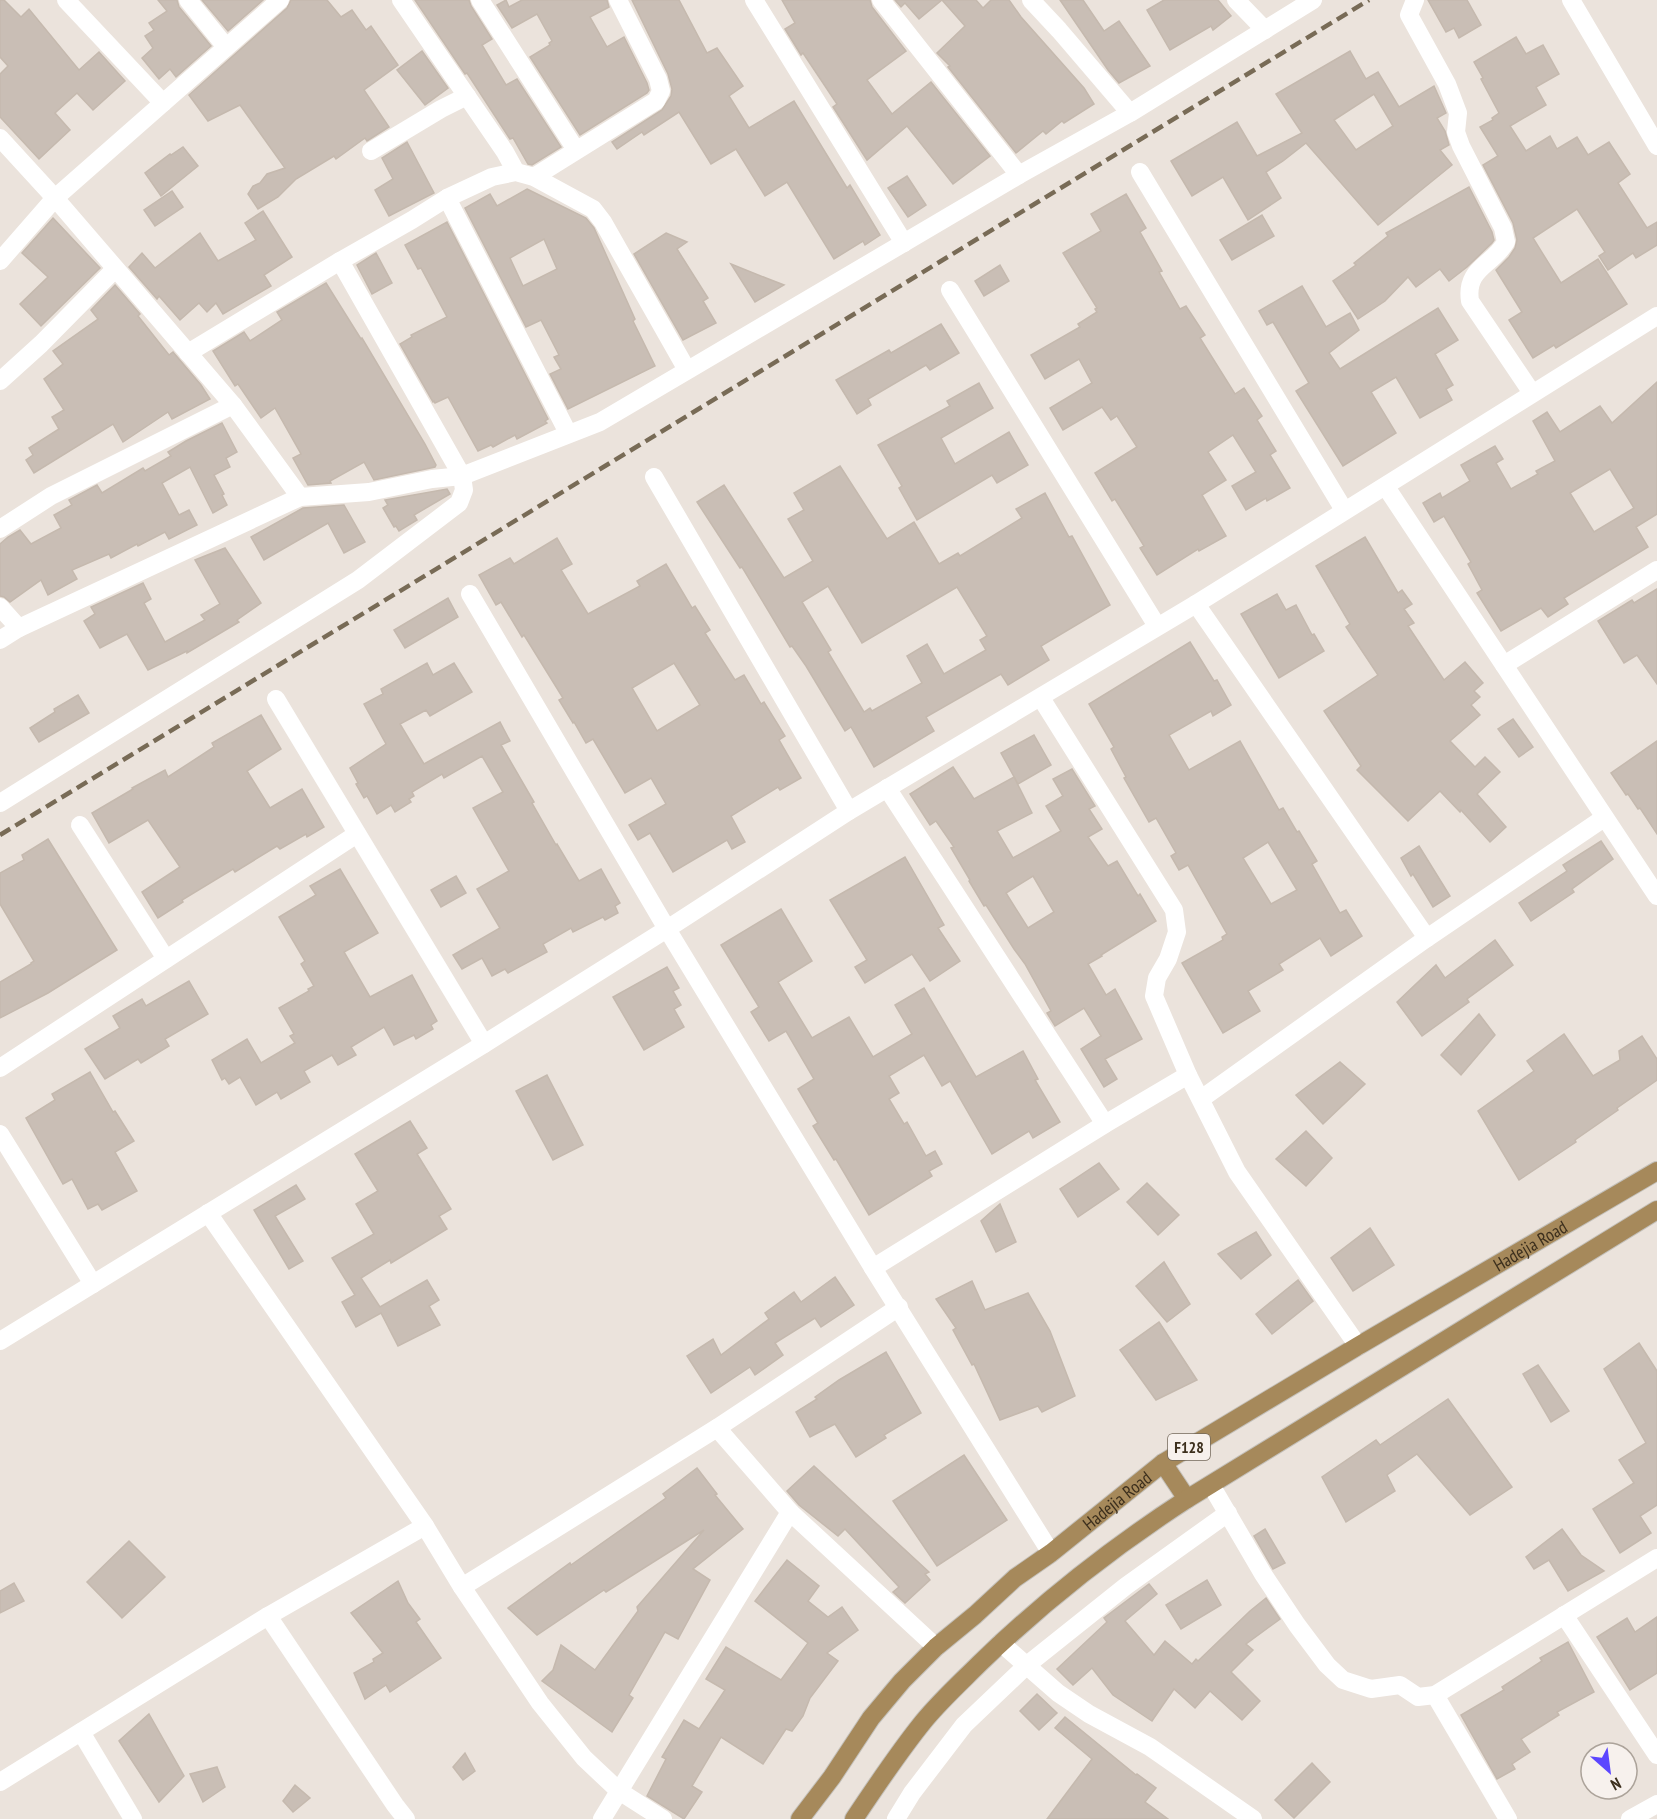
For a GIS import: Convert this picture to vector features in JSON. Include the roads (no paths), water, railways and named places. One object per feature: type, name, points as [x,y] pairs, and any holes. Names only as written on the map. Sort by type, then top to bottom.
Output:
[{"type":"main road","name":"Hadejia Road","points":[[800,1819],[832,1778],[871,1718],[902,1681],[936,1647],[1015,1578],[1051,1553],[1162,1463],[1657,1171]]},
{"type":"main road","name":"Hadejia Road","points":[[854,1819],[886,1771],[924,1721],[1001,1643],[1083,1572],[1136,1532],[1187,1499],[1657,1210]]},
{"type":"main road","points":[[1162,1463],[1187,1499]]},
{"type":"street","points":[[66,0],[163,103]]},
{"type":"street","points":[[188,0],[226,47]]},
{"type":"street","points":[[0,261],[55,198],[280,0]]},
{"type":"street","points":[[401,0],[505,152],[516,172]]},
{"type":"street","points":[[480,0],[576,150]]},
{"type":"street","points":[[534,177],[656,101],[661,91],[658,79],[618,0]]},
{"type":"street","points":[[754,0],[904,243]]},
{"type":"street","points":[[881,0],[1018,176]]},
{"type":"street","points":[[1031,0],[1130,113]]},
{"type":"street","points":[[1236,0],[1265,30]]},
{"type":"street","points":[[0,640],[19,628],[300,497],[369,492],[432,479],[462,476],[600,422],[1018,176],[1130,113],[1313,0]]},
{"type":"street","points":[[1415,0],[1409,15],[1447,84],[1458,113],[1456,132],[1461,146],[1503,228],[1506,242],[1501,250],[1474,274],[1468,288],[1470,301],[1532,393]]},
{"type":"street","points":[[1571,0],[1657,146]]},
{"type":"street","points":[[371,151],[467,96]]},
{"type":"street","points":[[0,138],[55,198],[233,405],[300,497]]},
{"type":"street","points":[[188,353],[447,198],[492,177],[516,172],[534,177],[593,209],[603,222],[687,370]]},
{"type":"street","points":[[1140,172],[1344,510]]},
{"type":"street","points":[[447,198],[568,433]]},
{"type":"street","points":[[0,803],[358,580],[459,503],[464,490],[462,476],[340,261]]},
{"type":"street","points":[[0,381],[41,344],[115,269]]},
{"type":"street","points":[[950,290],[1157,626]]},
{"type":"street","points":[[0,1341],[484,1044],[849,811],[1196,604],[1657,316]]},
{"type":"street","points":[[0,529],[51,496],[233,405]]},
{"type":"street","points":[[654,477],[849,811]]},
{"type":"street","points":[[1386,487],[1657,896]]},
{"type":"street","points":[[1504,665],[1657,570]]},
{"type":"street","points":[[470,594],[667,929],[873,1268],[1051,1553]]},
{"type":"street","points":[[1196,604],[1427,938]]},
{"type":"street","points":[[0,607],[19,628]]},
{"type":"street","points":[[1041,698],[1174,910],[1177,932],[1168,959],[1157,978],[1154,996],[1188,1074],[1237,1172],[1358,1346]]},
{"type":"street","points":[[276,699],[484,1044]]},
{"type":"street","points":[[887,788],[1105,1124]]},
{"type":"street","points":[[1201,1099],[1427,938],[1605,818]]},
{"type":"street","points":[[80,825],[166,959]]},
{"type":"street","points":[[0,1068],[357,834]]},
{"type":"street","points":[[873,1268],[1188,1074]]},
{"type":"street","points":[[0,1134],[93,1284]]},
{"type":"street","points":[[208,1214],[425,1526],[462,1587],[540,1703],[584,1758],[619,1791],[663,1819]]},
{"type":"street","points":[[462,1587],[717,1428],[899,1307]]},
{"type":"street","points":[[717,1428],[790,1512],[936,1647]]},
{"type":"street","points":[[1211,1485],[1263,1574],[1327,1665],[1343,1680],[1371,1689],[1400,1685],[1418,1697],[1435,1695],[1657,1558]]},
{"type":"street","points":[[602,1819],[790,1512]]},
{"type":"street","points":[[896,1819],[912,1793],[964,1725],[1027,1665],[1125,1586],[1228,1513]]},
{"type":"street","points":[[0,1782],[268,1616],[425,1526]]},
{"type":"street","points":[[1564,1615],[1657,1755]]},
{"type":"street","points":[[268,1616],[406,1819]]},
{"type":"street","points":[[1001,1643],[1058,1693],[1150,1747],[1253,1819]]},
{"type":"street","points":[[1435,1695],[1508,1819]]},
{"type":"street","points":[[81,1732],[133,1819]]},
{"type":"street","points":[[1630,1819],[1657,1804]]},
{"type":"railway","points":[[0,835],[1369,0]]}]
